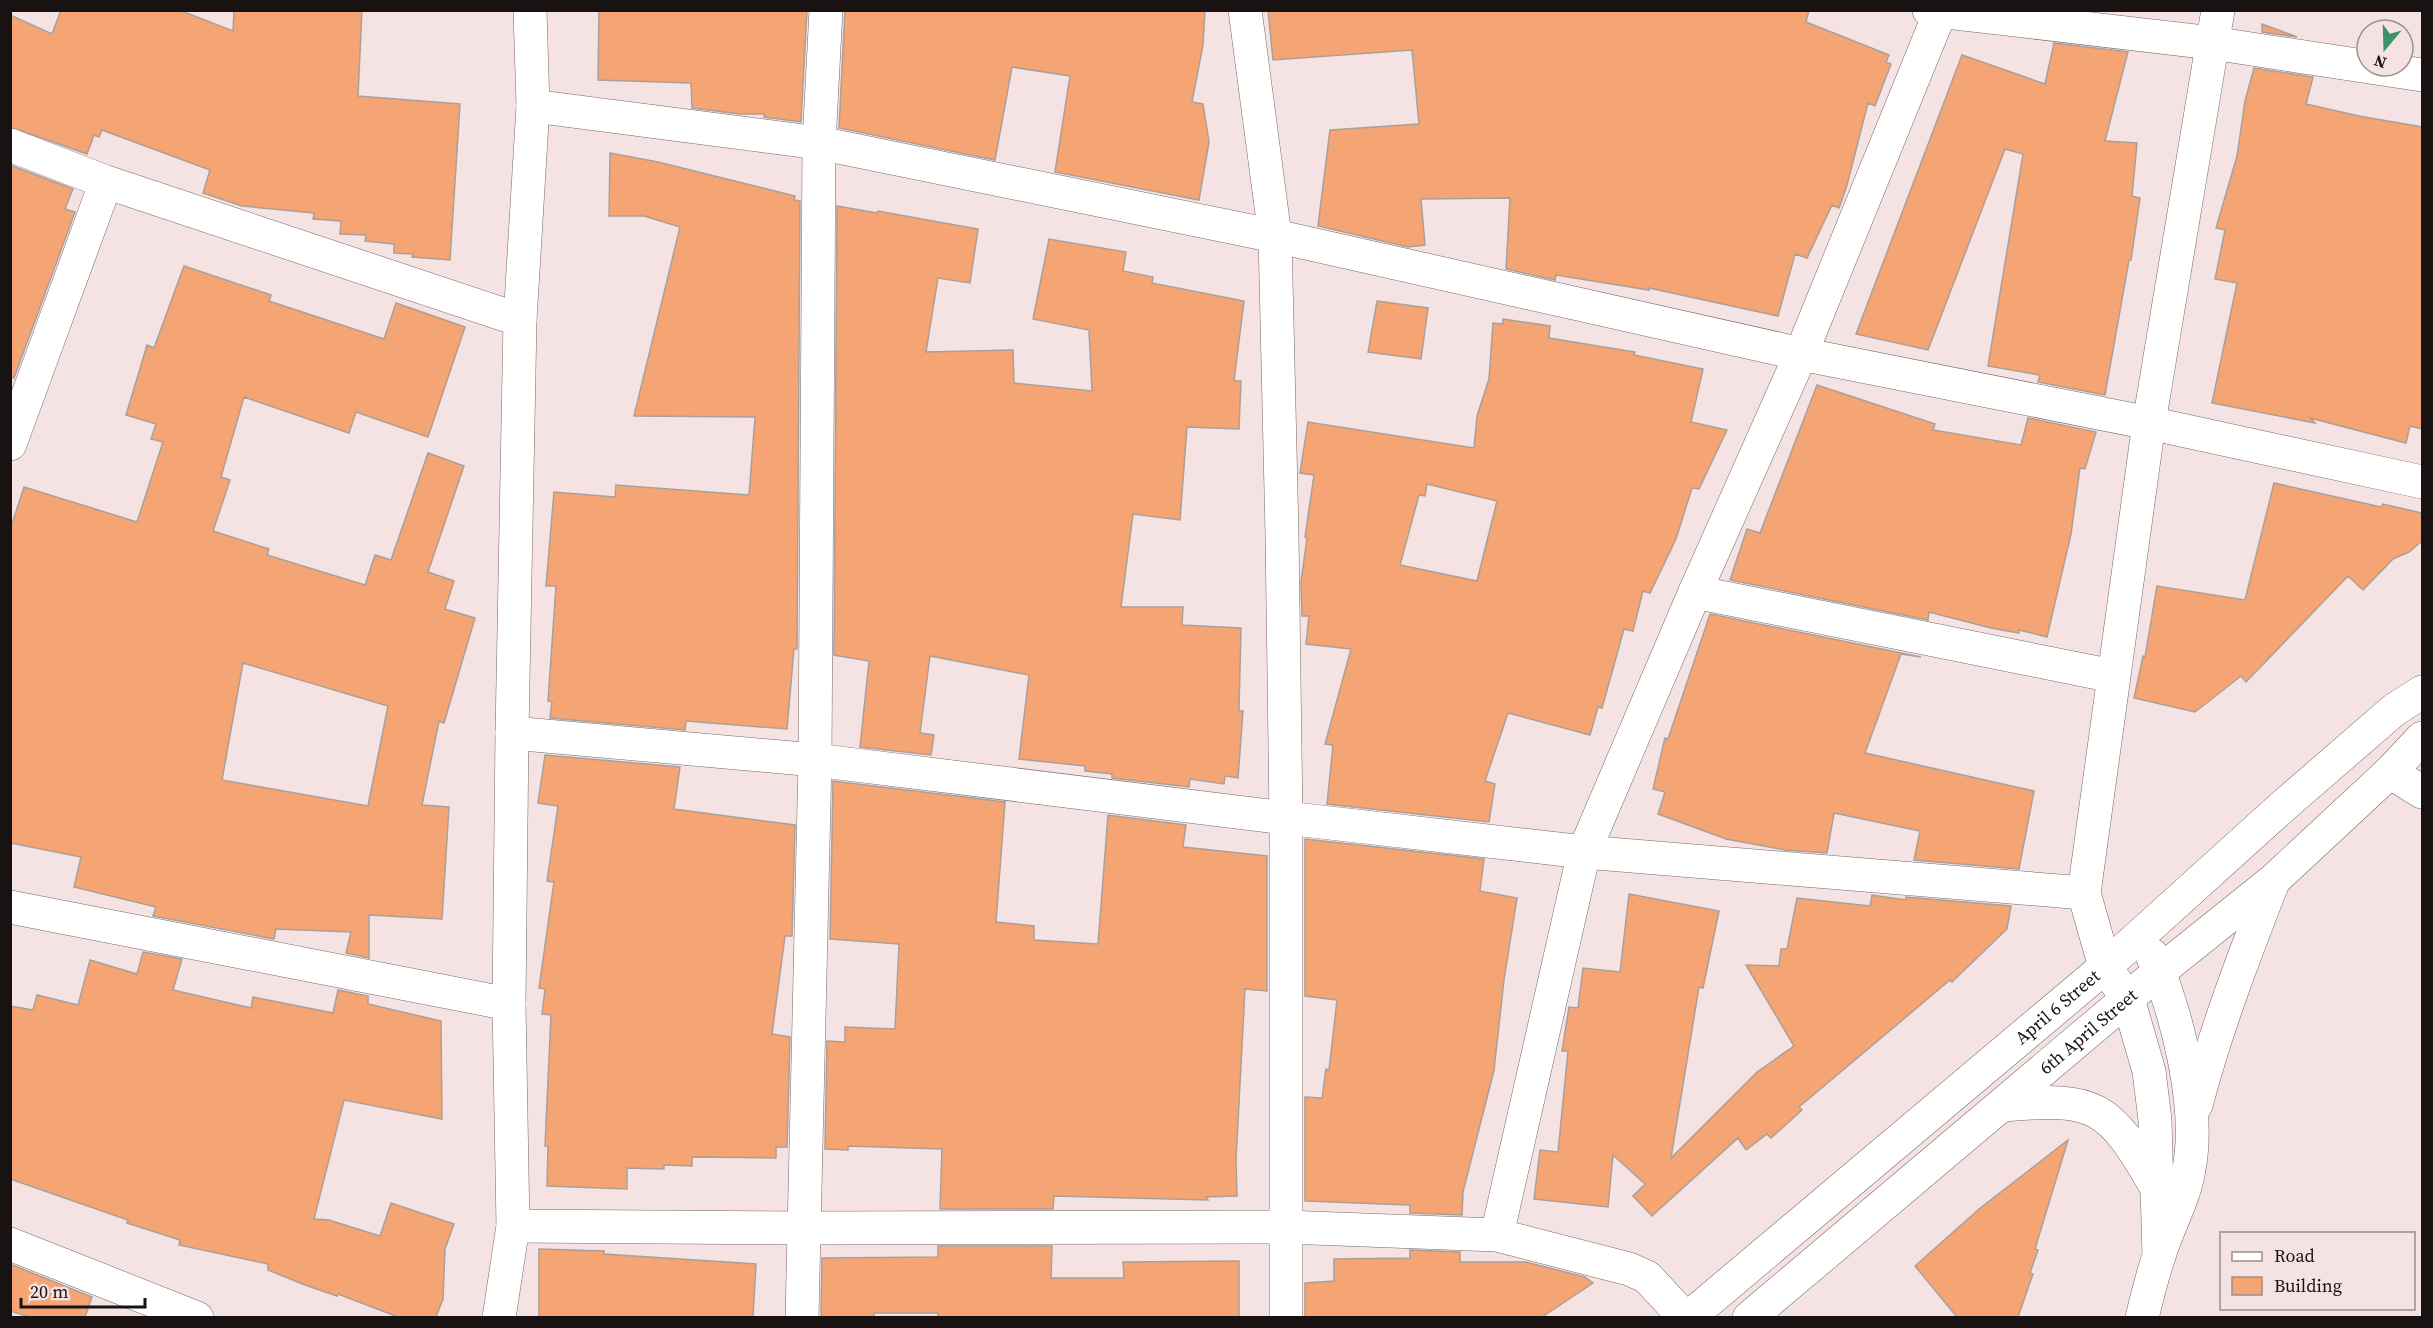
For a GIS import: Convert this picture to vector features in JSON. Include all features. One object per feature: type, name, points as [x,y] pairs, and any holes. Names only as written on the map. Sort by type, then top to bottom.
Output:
[{"type":"street","points":[[499,1317],[513,1226],[509,1004],[512,733],[520,320],[532,106],[530,10]]},
{"type":"street","points":[[802,1317],[815,760],[819,143],[826,10]]},
{"type":"street","points":[[1245,10],[1275,236],[1286,818],[1286,1317]]},
{"type":"street","points":[[2159,1255],[2155,1120],[2149,1071],[2128,999],[2105,967],[2084,893],[2149,423],[2218,10]]},
{"type":"street","points":[[1497,1235],[1584,852],[1695,592],[1801,354],[1937,11],[2212,43],[2422,75]]},
{"type":"street","points":[[532,106],[819,143],[1275,236],[1801,354],[2149,423],[2422,482]]},
{"type":"street","points":[[10,145],[106,182],[520,320]]},
{"type":"street","points":[[10,444],[106,182]]},
{"type":"street","points":[[1695,592],[2113,676]]},
{"type":"street","name":"April 6 Street","points":[[1686,1317],[2105,967],[2359,740],[2394,710],[2422,692]]},
{"type":"street","points":[[512,733],[815,760],[1584,852],[2084,893]]},
{"type":"street","name":"6th April Street","points":[[1749,1317],[2004,1105],[2159,972],[2275,879],[2390,772],[2422,738]]},
{"type":"street","points":[[2390,772],[2422,792]]},
{"type":"street","points":[[2191,1121],[2221,1017],[2275,879]]},
{"type":"street","points":[[10,908],[509,1004]]},
{"type":"street","points":[[2142,933],[2159,972],[2179,1037],[2191,1121],[2190,1167],[2184,1191],[2159,1255],[2142,1317]]},
{"type":"street","points":[[2004,1105],[2051,1101],[2072,1103],[2094,1109],[2112,1121],[2158,1190]]},
{"type":"street","points":[[513,1226],[1285,1227],[1497,1235],[1629,1269],[1647,1277],[1686,1317]]},
{"type":"street","points":[[10,1244],[197,1317]]},
{"type":"building","points":[[61,10],[179,10],[233,31],[234,10],[362,10],[358,96],[460,104],[450,260],[394,253],[394,244],[365,241],[366,235],[340,234],[341,221],[313,219],[314,213],[242,206],[203,193],[210,170],[102,130],[99,137],[94,135],[87,154],[10,127],[10,15],[52,34]]},
{"type":"building","points":[[599,10],[807,10],[801,122],[764,117],[764,114],[740,114],[692,108],[691,83],[598,80]]},
{"type":"building","points":[[845,10],[1205,10],[1203,45],[1192,102],[1203,104],[1209,142],[1199,200],[1055,172],[1070,76],[1012,67],[995,160],[839,128]]},
{"type":"building","points":[[1268,10],[1809,10],[1806,22],[1889,55],[1886,62],[1891,64],[1875,106],[1868,103],[1839,208],[1832,205],[1807,258],[1795,254],[1778,316],[1649,288],[1649,290],[1556,275],[1555,280],[1506,269],[1510,198],[1421,199],[1425,245],[1408,247],[1318,226],[1330,130],[1419,124],[1412,50],[1273,60]]},
{"type":"building","points":[[2262,24],[2297,37],[2262,32]]},
{"type":"building","points":[[2054,43],[2128,52],[2105,141],[2137,143],[2132,196],[2140,198],[2131,260],[2129,260],[2105,395],[2038,382],[2040,375],[1988,366],[2023,154],[2005,149],[1928,350],[1856,334],[1962,55],[2045,84]]},
{"type":"building","points":[[2254,68],[2313,77],[2306,104],[2422,127],[2422,429],[2410,426],[2406,443],[2310,418],[2315,423],[2212,403],[2237,283],[2215,279],[2225,230],[2216,228],[2237,156],[2245,101]]},
{"type":"building","points":[[610,153],[658,162],[795,196],[794,200],[800,201],[797,649],[794,649],[787,729],[686,721],[685,730],[550,718],[552,702],[548,701],[556,586],[546,586],[554,492],[615,497],[616,485],[749,495],[755,417],[634,416],[680,227],[644,216],[609,216]]},
{"type":"building","points":[[10,165],[73,189],[65,209],[75,212],[14,378],[10,377]]},
{"type":"building","points":[[837,206],[978,229],[970,283],[938,278],[926,352],[1013,350],[1014,383],[1092,391],[1089,330],[1033,319],[1049,239],[1126,252],[1123,271],[1153,277],[1152,283],[1244,301],[1234,381],[1241,381],[1239,429],[1187,427],[1180,520],[1133,514],[1121,607],[1183,607],[1182,625],[1241,628],[1239,711],[1243,711],[1238,778],[1225,776],[1224,784],[1190,779],[1189,787],[1112,778],[1112,774],[1085,771],[1085,766],[1019,759],[1029,675],[930,656],[920,733],[934,735],[931,755],[860,747],[869,661],[834,655]]},
{"type":"building","points":[[184,266],[271,295],[269,301],[384,339],[396,303],[465,327],[428,437],[356,412],[349,433],[244,397],[221,477],[230,480],[213,531],[269,549],[267,555],[365,585],[375,555],[391,560],[428,453],[464,466],[428,572],[454,581],[445,609],[475,618],[444,723],[439,721],[422,805],[449,807],[442,919],[369,915],[369,958],[346,953],[351,932],[276,929],[274,939],[153,916],[156,907],[74,887],[81,857],[10,843],[10,530],[24,487],[137,522],[163,442],[151,439],[156,424],[126,415],[147,345],[154,348]],"holes":[[[243,663],[388,706],[368,806],[222,780]]]},
{"type":"building","points":[[1377,301],[1428,308],[1421,359],[1368,352]]},
{"type":"building","points":[[1503,319],[1550,326],[1549,338],[1635,352],[1634,355],[1703,369],[1691,422],[1727,430],[1699,489],[1692,488],[1676,539],[1650,593],[1643,591],[1633,631],[1624,629],[1602,708],[1598,707],[1590,735],[1508,713],[1485,781],[1495,784],[1489,822],[1327,804],[1333,745],[1325,744],[1351,649],[1306,644],[1309,616],[1302,616],[1301,582],[1314,475],[1300,473],[1308,422],[1474,448],[1477,416],[1489,379],[1493,323],[1503,324]],"holes":[[[1427,484],[1497,501],[1477,581],[1400,565],[1419,495],[1425,496]]]},
{"type":"building","points":[[1817,385],[1935,424],[1933,430],[2021,445],[2028,418],[2096,432],[2085,469],[2080,468],[2071,534],[2047,637],[2019,630],[2019,633],[1991,628],[1929,612],[1928,620],[1730,580],[1747,529],[1760,533]]},
{"type":"building","points":[[2274,483],[2381,507],[2383,504],[2422,513],[2422,541],[2409,552],[2393,559],[2363,590],[2348,576],[2246,682],[2241,676],[2195,712],[2134,698],[2143,656],[2145,657],[2157,586],[2245,600]]},
{"type":"building","points":[[1710,614],[1921,657],[1901,654],[1865,753],[2034,791],[2019,869],[1914,860],[1920,831],[1834,813],[1827,853],[1785,850],[1726,839],[1658,814],[1665,792],[1653,789],[1665,738],[1668,739]]},
{"type":"building","points":[[545,755],[680,767],[674,809],[795,825],[792,936],[785,936],[772,1034],[790,1037],[787,1147],[776,1147],[776,1158],[692,1157],[692,1166],[664,1165],[664,1169],[627,1168],[627,1189],[547,1186],[548,1146],[545,1146],[551,1015],[542,1014],[545,989],[539,988],[554,882],[547,881],[558,806],[538,803]]},
{"type":"building","points":[[833,781],[1005,802],[996,922],[1034,926],[1034,940],[1098,944],[1108,815],[1186,825],[1183,847],[1267,856],[1267,991],[1245,989],[1236,1160],[1237,1196],[1206,1197],[1208,1200],[1054,1196],[1053,1209],[940,1209],[942,1149],[848,1146],[848,1150],[825,1149],[827,1041],[845,1042],[845,1027],[895,1029],[899,944],[830,939]]},
{"type":"building","points":[[1305,839],[1484,859],[1480,891],[1517,898],[1504,980],[1494,1070],[1463,1192],[1462,1215],[1410,1213],[1410,1205],[1305,1201],[1305,1097],[1322,1098],[1326,1069],[1329,1070],[1337,1000],[1305,996]]},
{"type":"building","points":[[1629,894],[1719,911],[1703,988],[1699,987],[1671,1158],[1757,1072],[1794,1046],[1746,965],[1779,966],[1781,949],[1787,949],[1797,898],[1870,906],[1872,895],[1906,900],[1906,897],[2011,906],[2007,929],[1952,982],[1950,980],[1799,1107],[1802,1110],[1771,1138],[1767,1134],[1746,1150],[1738,1138],[1652,1216],[1633,1196],[1645,1184],[1613,1155],[1608,1207],[1534,1199],[1540,1150],[1558,1152],[1568,1051],[1562,1051],[1569,1007],[1578,1008],[1583,968],[1620,972]]},
{"type":"building","points":[[143,952],[182,959],[173,990],[251,1008],[253,997],[333,1013],[338,990],[368,996],[368,1004],[441,1021],[442,1119],[344,1100],[314,1219],[329,1220],[380,1236],[391,1203],[454,1224],[445,1249],[443,1299],[436,1317],[398,1317],[268,1270],[268,1264],[179,1245],[180,1240],[127,1223],[128,1220],[10,1179],[10,1006],[33,1010],[37,995],[78,1005],[90,960],[137,974]]},
{"type":"building","points":[[2068,1140],[2035,1249],[2038,1250],[2030,1273],[2033,1274],[2018,1317],[1957,1317],[1915,1266],[1979,1209]]},
{"type":"building","points":[[938,1246],[1052,1246],[1051,1278],[1124,1278],[1123,1262],[1239,1261],[1239,1317],[938,1317],[938,1313],[874,1313],[874,1317],[821,1317],[822,1258],[938,1257]]},
{"type":"building","points":[[539,1249],[604,1251],[604,1254],[756,1264],[753,1317],[539,1317]]},
{"type":"building","points":[[1410,1250],[1460,1252],[1460,1262],[1526,1262],[1585,1277],[1593,1283],[1542,1317],[1305,1317],[1305,1283],[1334,1281],[1334,1259],[1410,1258]]},
{"type":"building","points":[[10,1264],[92,1297],[85,1317],[30,1317],[10,1311]]}]
